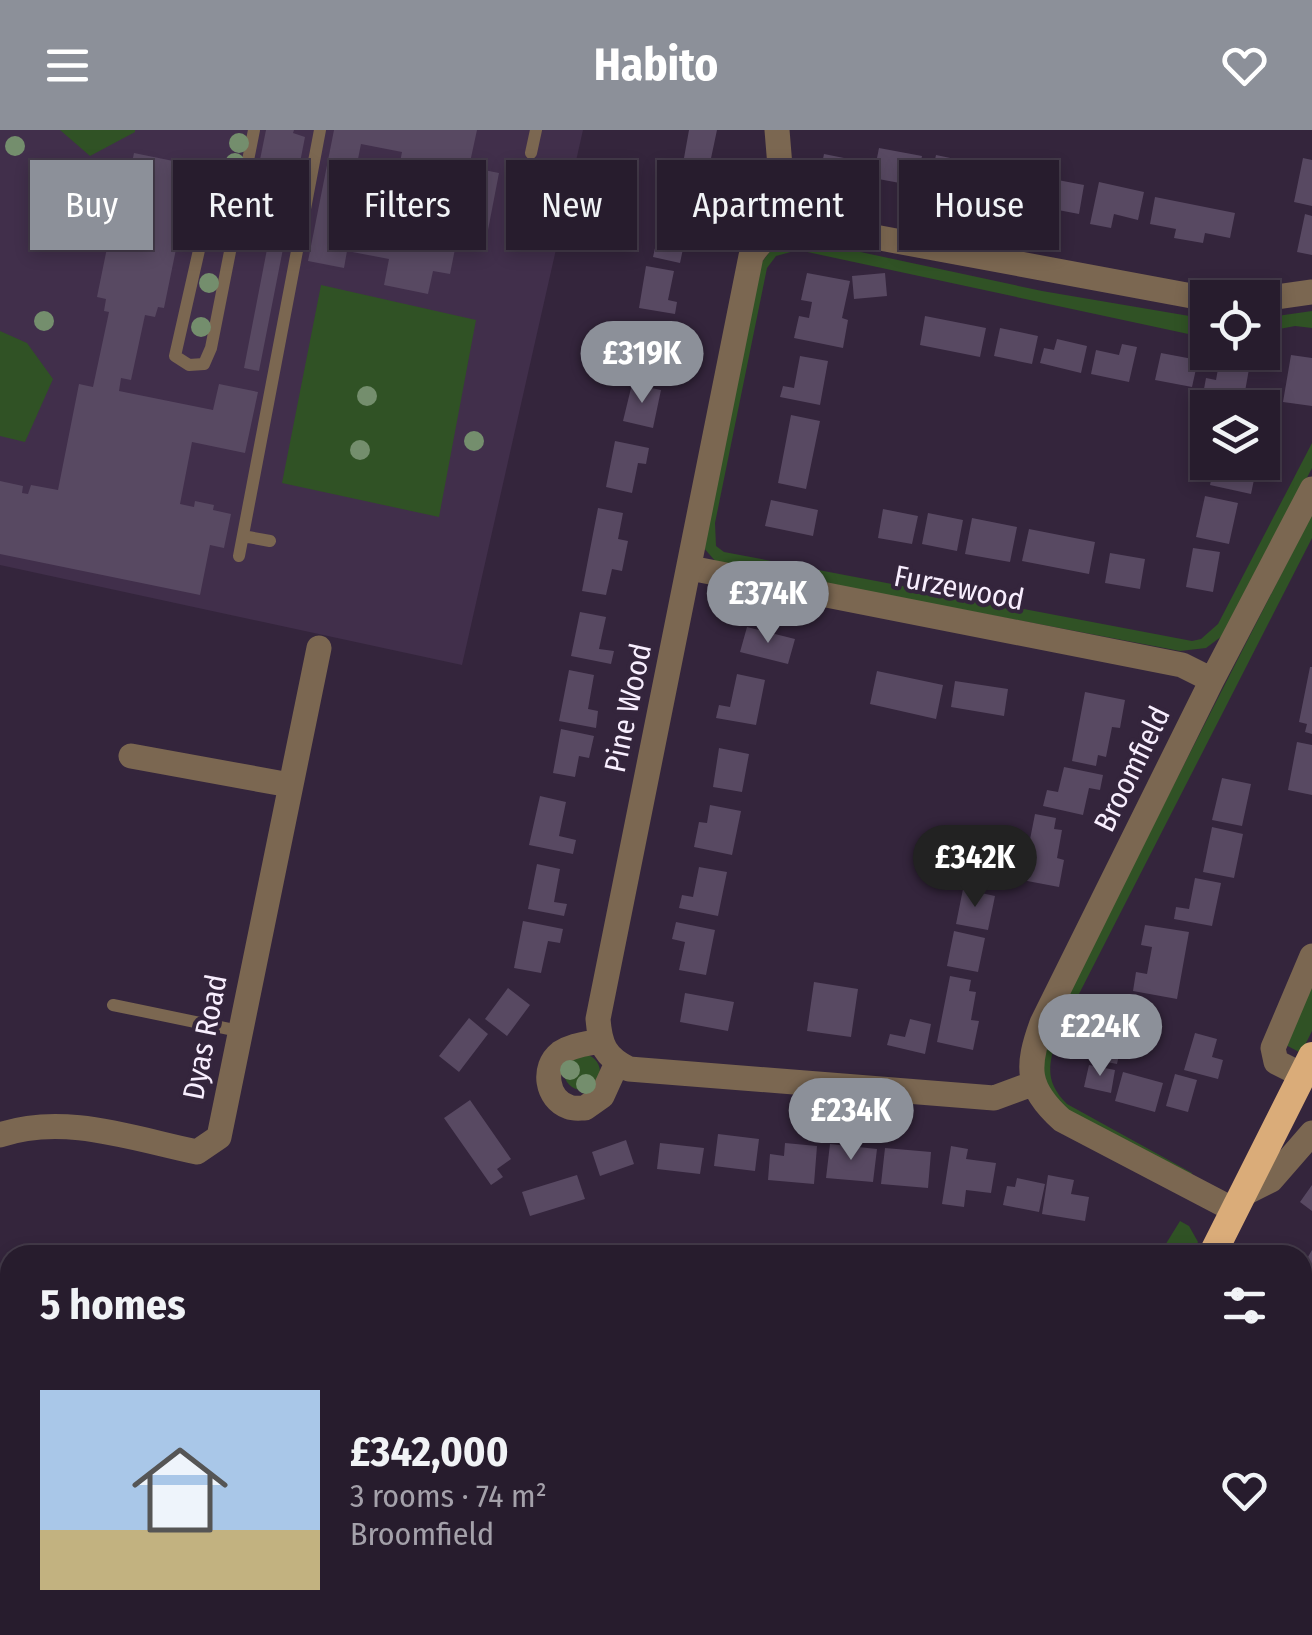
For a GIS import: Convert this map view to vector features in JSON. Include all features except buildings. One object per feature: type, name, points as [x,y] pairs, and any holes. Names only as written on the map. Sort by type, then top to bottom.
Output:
[{"type":"highway","points":[[1217,1245],[1307,1066]]},
{"type":"street","points":[[776,130],[778,160]]},
{"type":"street","points":[[879,238],[1190,296]]},
{"type":"street","name":"Pine Wood","points":[[600,1042],[598,1020],[755,250]]},
{"type":"street","points":[[1280,296],[1312,292]]},
{"type":"street","name":"Broomfield","points":[[1032,1084],[1031,1053],[1042,1023],[1212,680],[1312,489]]},
{"type":"street","name":"Furzewood","points":[[690,568],[1182,665],[1212,680]]},
{"type":"street","name":"Dyas Road","points":[[0,1134],[60,1124],[197,1152],[219,1136],[319,648]]},
{"type":"street","points":[[131,756],[290,786]]},
{"type":"street","points":[[1307,1066],[1276,1062],[1273,1048],[1312,956]]},
{"type":"street","points":[[617,1063],[602,1096],[585,1108],[566,1107],[552,1094],[548,1074],[556,1056],[573,1046],[600,1042],[606,1054],[629,1069],[994,1098],[1032,1084],[1043,1103],[1062,1120],[1237,1202],[1271,1180],[1312,1132]]},
{"type":"lane","points":[[248,160],[254,130]]},
{"type":"lane","points":[[238,556],[320,130]]},
{"type":"lane","points":[[531,153],[536,130]]},
{"type":"lane","points":[[208,206],[238,210],[211,348],[204,364],[189,365],[175,356],[208,206]]},
{"type":"lane","points":[[242,536],[270,541]]},
{"type":"lane","points":[[113,1005],[239,1031]]},
{"type":"shaded area","points":[[0,130],[583,130],[576,160],[506,160],[506,250],[556,250],[462,665],[0,565]]},
{"type":"green space","points":[[60,130],[135,130],[135,132],[90,156]]},
{"type":"green space","points":[[771,250],[798,250],[776,256],[767,268],[715,523],[716,546],[724,552],[1192,641],[1201,639],[1218,624],[1312,443],[1312,468],[1226,633],[1206,648],[1180,651],[717,563],[703,547],[759,266]]},
{"type":"green space","points":[[798,250],[851,250],[1042,291],[1190,316],[1190,334]]},
{"type":"green space","points":[[321,285],[476,320],[439,517],[282,483]]},
{"type":"green space","points":[[1312,311],[1312,328],[1280,329],[1280,316]]},
{"type":"green space","points":[[0,331],[27,343],[53,379],[25,442],[0,436]]},
{"type":"green space","points":[[1312,514],[1312,538],[1057,1037],[1052,1057],[1052,1081],[1067,1104],[1192,1173],[1189,1179],[1070,1114],[1047,1085],[1043,1053],[1050,1027]]},
{"type":"green space","points":[[1312,973],[1312,1031],[1301,1053],[1282,1043]]},
{"type":"green space","points":[[582,1054],[595,1059],[600,1072],[595,1085],[582,1090],[569,1085],[564,1072],[569,1059]]},
{"type":"green space","points":[[1180,1221],[1189,1226],[1198,1242],[1196,1245],[1165,1245]]}]
